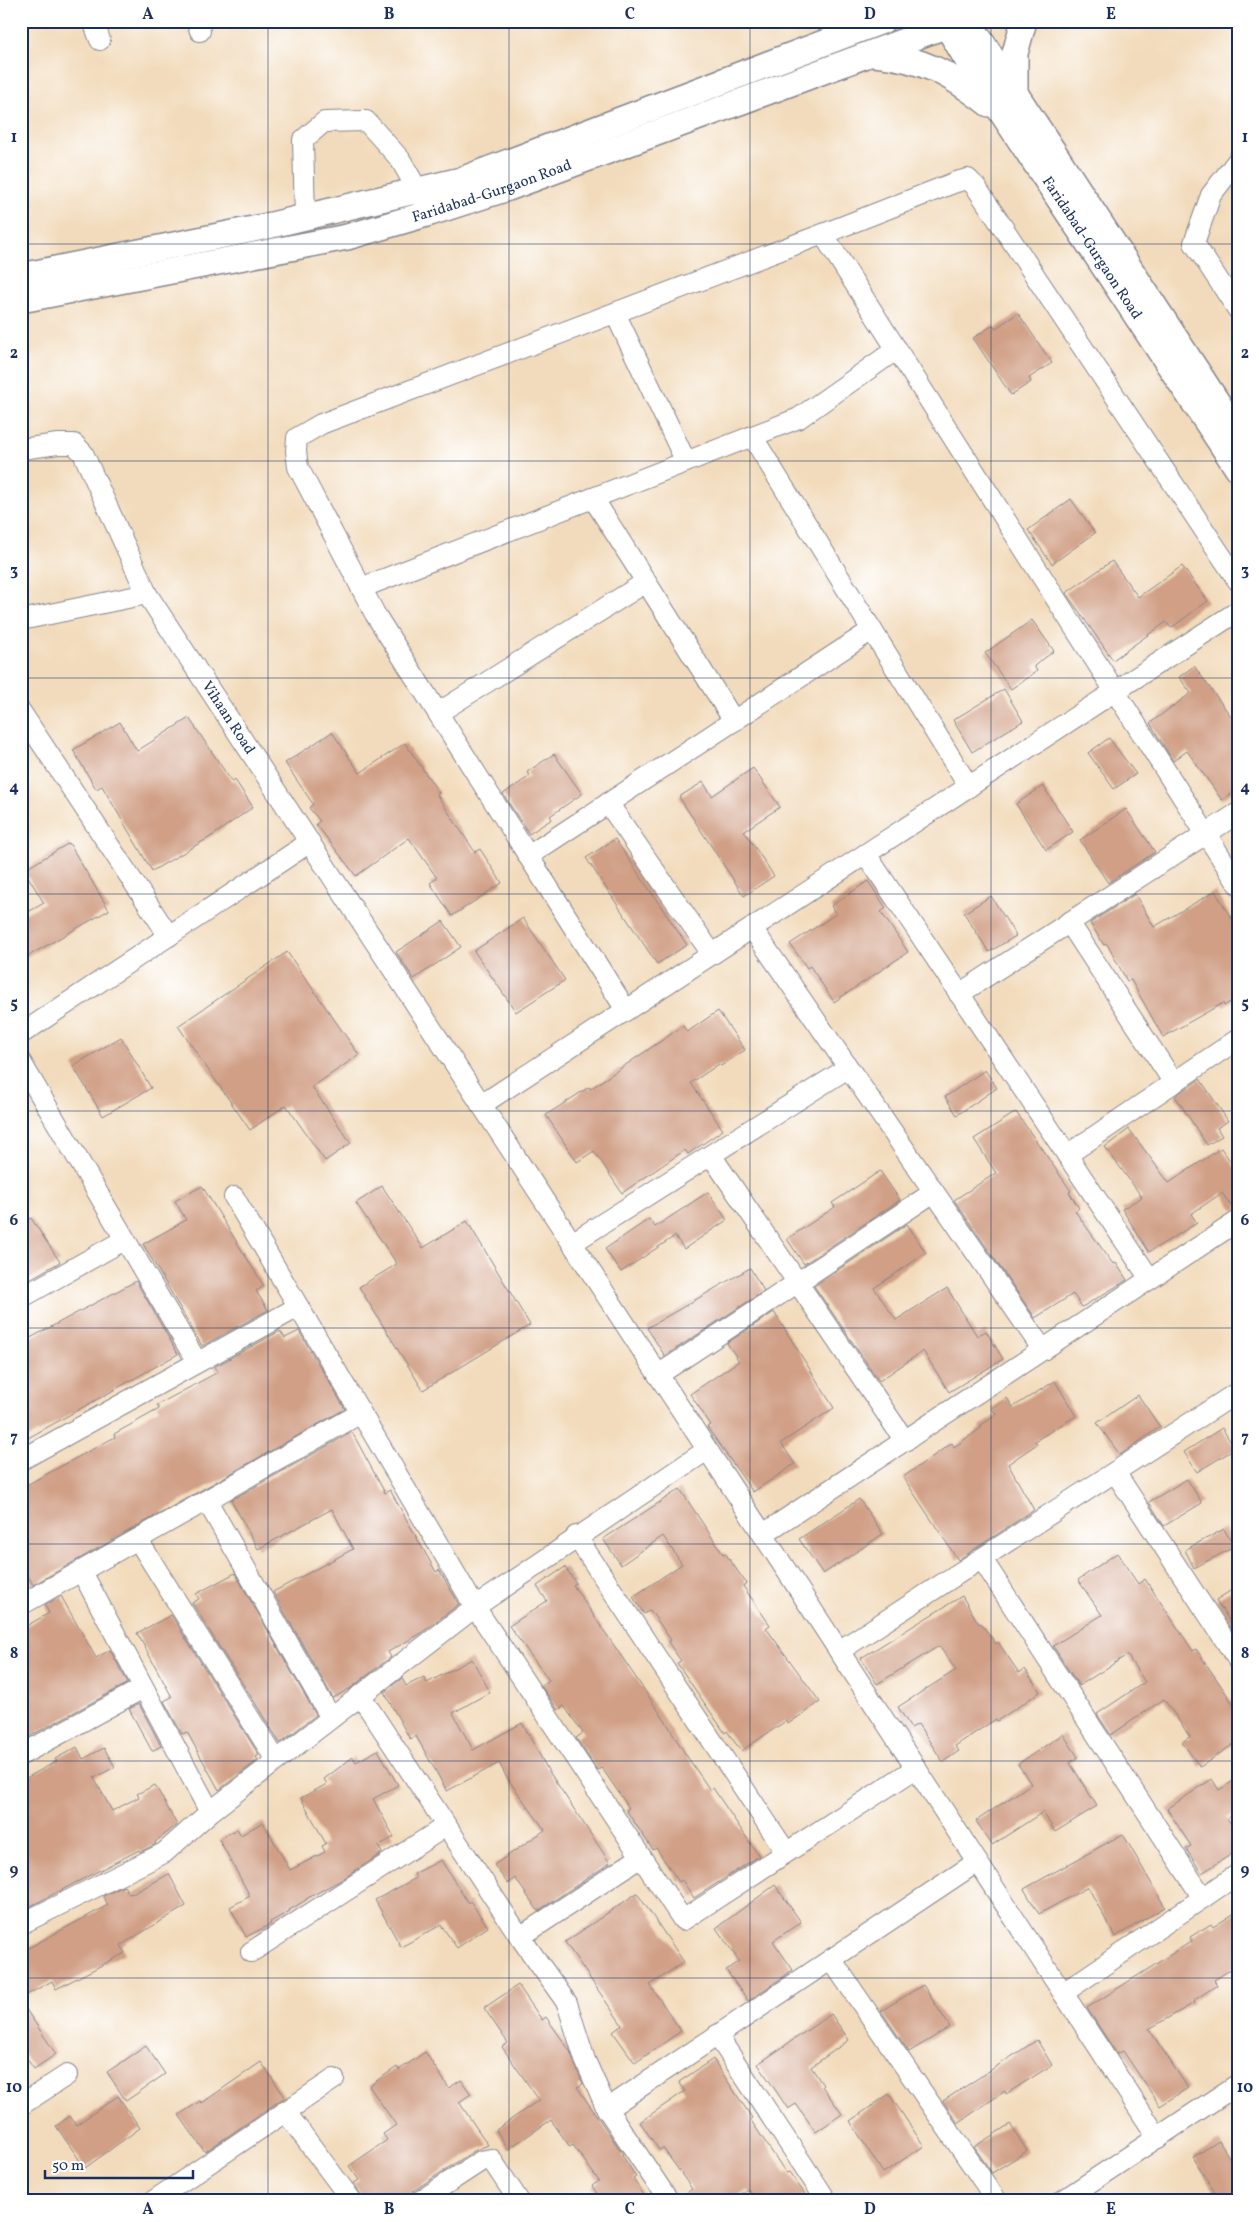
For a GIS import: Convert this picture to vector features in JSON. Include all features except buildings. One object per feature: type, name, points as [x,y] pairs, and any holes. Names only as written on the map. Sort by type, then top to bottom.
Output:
[{"type":"main road","name":"Faridabad-Gurgaon Road","points":[[21,276],[305,218],[461,180],[882,21]]},
{"type":"main road","points":[[872,54],[897,56],[929,65],[972,90],[1009,104],[1015,53],[1024,21]]},
{"type":"main road","name":"Faridabad-Gurgaon Road","points":[[21,300],[347,237],[430,213],[508,188],[954,22],[971,66],[1009,104],[1238,434]]},
{"type":"main road","name":"Faridabad-Gurgaon Road","points":[[1009,104],[1238,469]]},
{"type":"street","points":[[305,218],[303,140],[324,122],[366,121],[400,159],[430,213]]},
{"type":"street","points":[[1238,160],[1211,195],[1194,243],[1238,310]]},
{"type":"street","points":[[626,1010],[361,588],[298,467],[297,438],[321,424],[968,179],[976,187],[1238,581]]},
{"type":"street","points":[[823,234],[1238,884]]},
{"type":"street","points":[[616,313],[686,462]]},
{"type":"street","points":[[361,588],[799,418],[897,349]]},
{"type":"street","points":[[752,436],[969,786]]},
{"type":"street","name":"Vihaan Road","points":[[21,449],[58,444],[74,444],[83,453],[147,594],[1158,2138]]},
{"type":"street","points":[[593,498],[734,720]]},
{"type":"street","points":[[438,713],[646,582]]},
{"type":"street","points":[[21,620],[147,594]]},
{"type":"street","points":[[482,1105],[1238,611]]},
{"type":"street","points":[[528,856],[872,630]]},
{"type":"street","points":[[21,712],[169,936]]},
{"type":"street","points":[[608,803],[712,954]]},
{"type":"street","points":[[959,994],[1238,813]]},
{"type":"street","points":[[24,1025],[169,936],[310,842]]},
{"type":"street","points":[[866,854],[1150,1279]]},
{"type":"street","points":[[1070,922],[1174,1083]]},
{"type":"street","points":[[752,928],[1043,1350]]},
{"type":"street","points":[[1067,1155],[1238,1039]]},
{"type":"street","points":[[21,1062],[197,1362]]},
{"type":"street","points":[[572,1244],[848,1068]]},
{"type":"street","points":[[712,1155],[905,1441]]},
{"type":"street","points":[[658,1375],[934,1192]]},
{"type":"street","points":[[234,1197],[475,1607],[683,1920],[916,1768]]},
{"type":"street","points":[[763,1534],[1238,1221]]},
{"type":"street","points":[[21,1298],[124,1240]]},
{"type":"street","points":[[21,1460],[298,1307]]},
{"type":"street","points":[[840,1651],[1115,1472],[1236,1397]]},
{"type":"street","points":[[21,1605],[361,1413]]},
{"type":"street","points":[[21,1924],[164,1853],[210,1812],[475,1607],[576,1536],[707,1450]]},
{"type":"street","points":[[1115,1472],[1238,1660]]},
{"type":"street","points":[[207,1501],[331,1718]]},
{"type":"street","points":[[576,1536],[786,1852]]},
{"type":"street","points":[[138,1540],[276,1760]]},
{"type":"street","points":[[982,1559],[1203,1898]]},
{"type":"street","points":[[82,1572],[210,1812]]},
{"type":"street","points":[[21,1755],[143,1688]]},
{"type":"street","points":[[360,1695],[520,1937],[567,2003],[585,2060],[607,2109],[668,2201]]},
{"type":"street","points":[[251,1952],[446,1826]]},
{"type":"street","points":[[520,1937],[641,1857]]},
{"type":"street","points":[[607,2109],[977,1862]]},
{"type":"street","points":[[1063,1993],[1238,1874]]},
{"type":"street","points":[[831,1959],[997,2201]]},
{"type":"street","points":[[718,2035],[827,2201]]},
{"type":"street","points":[[21,2105],[67,2075]]},
{"type":"street","points":[[153,2201],[334,2079]]},
{"type":"street","points":[[1062,2201],[1238,2084]]},
{"type":"street","points":[[285,2111],[352,2201]]},
{"type":"street","points":[[420,2201],[481,2161],[491,2159],[519,2201]]}]
